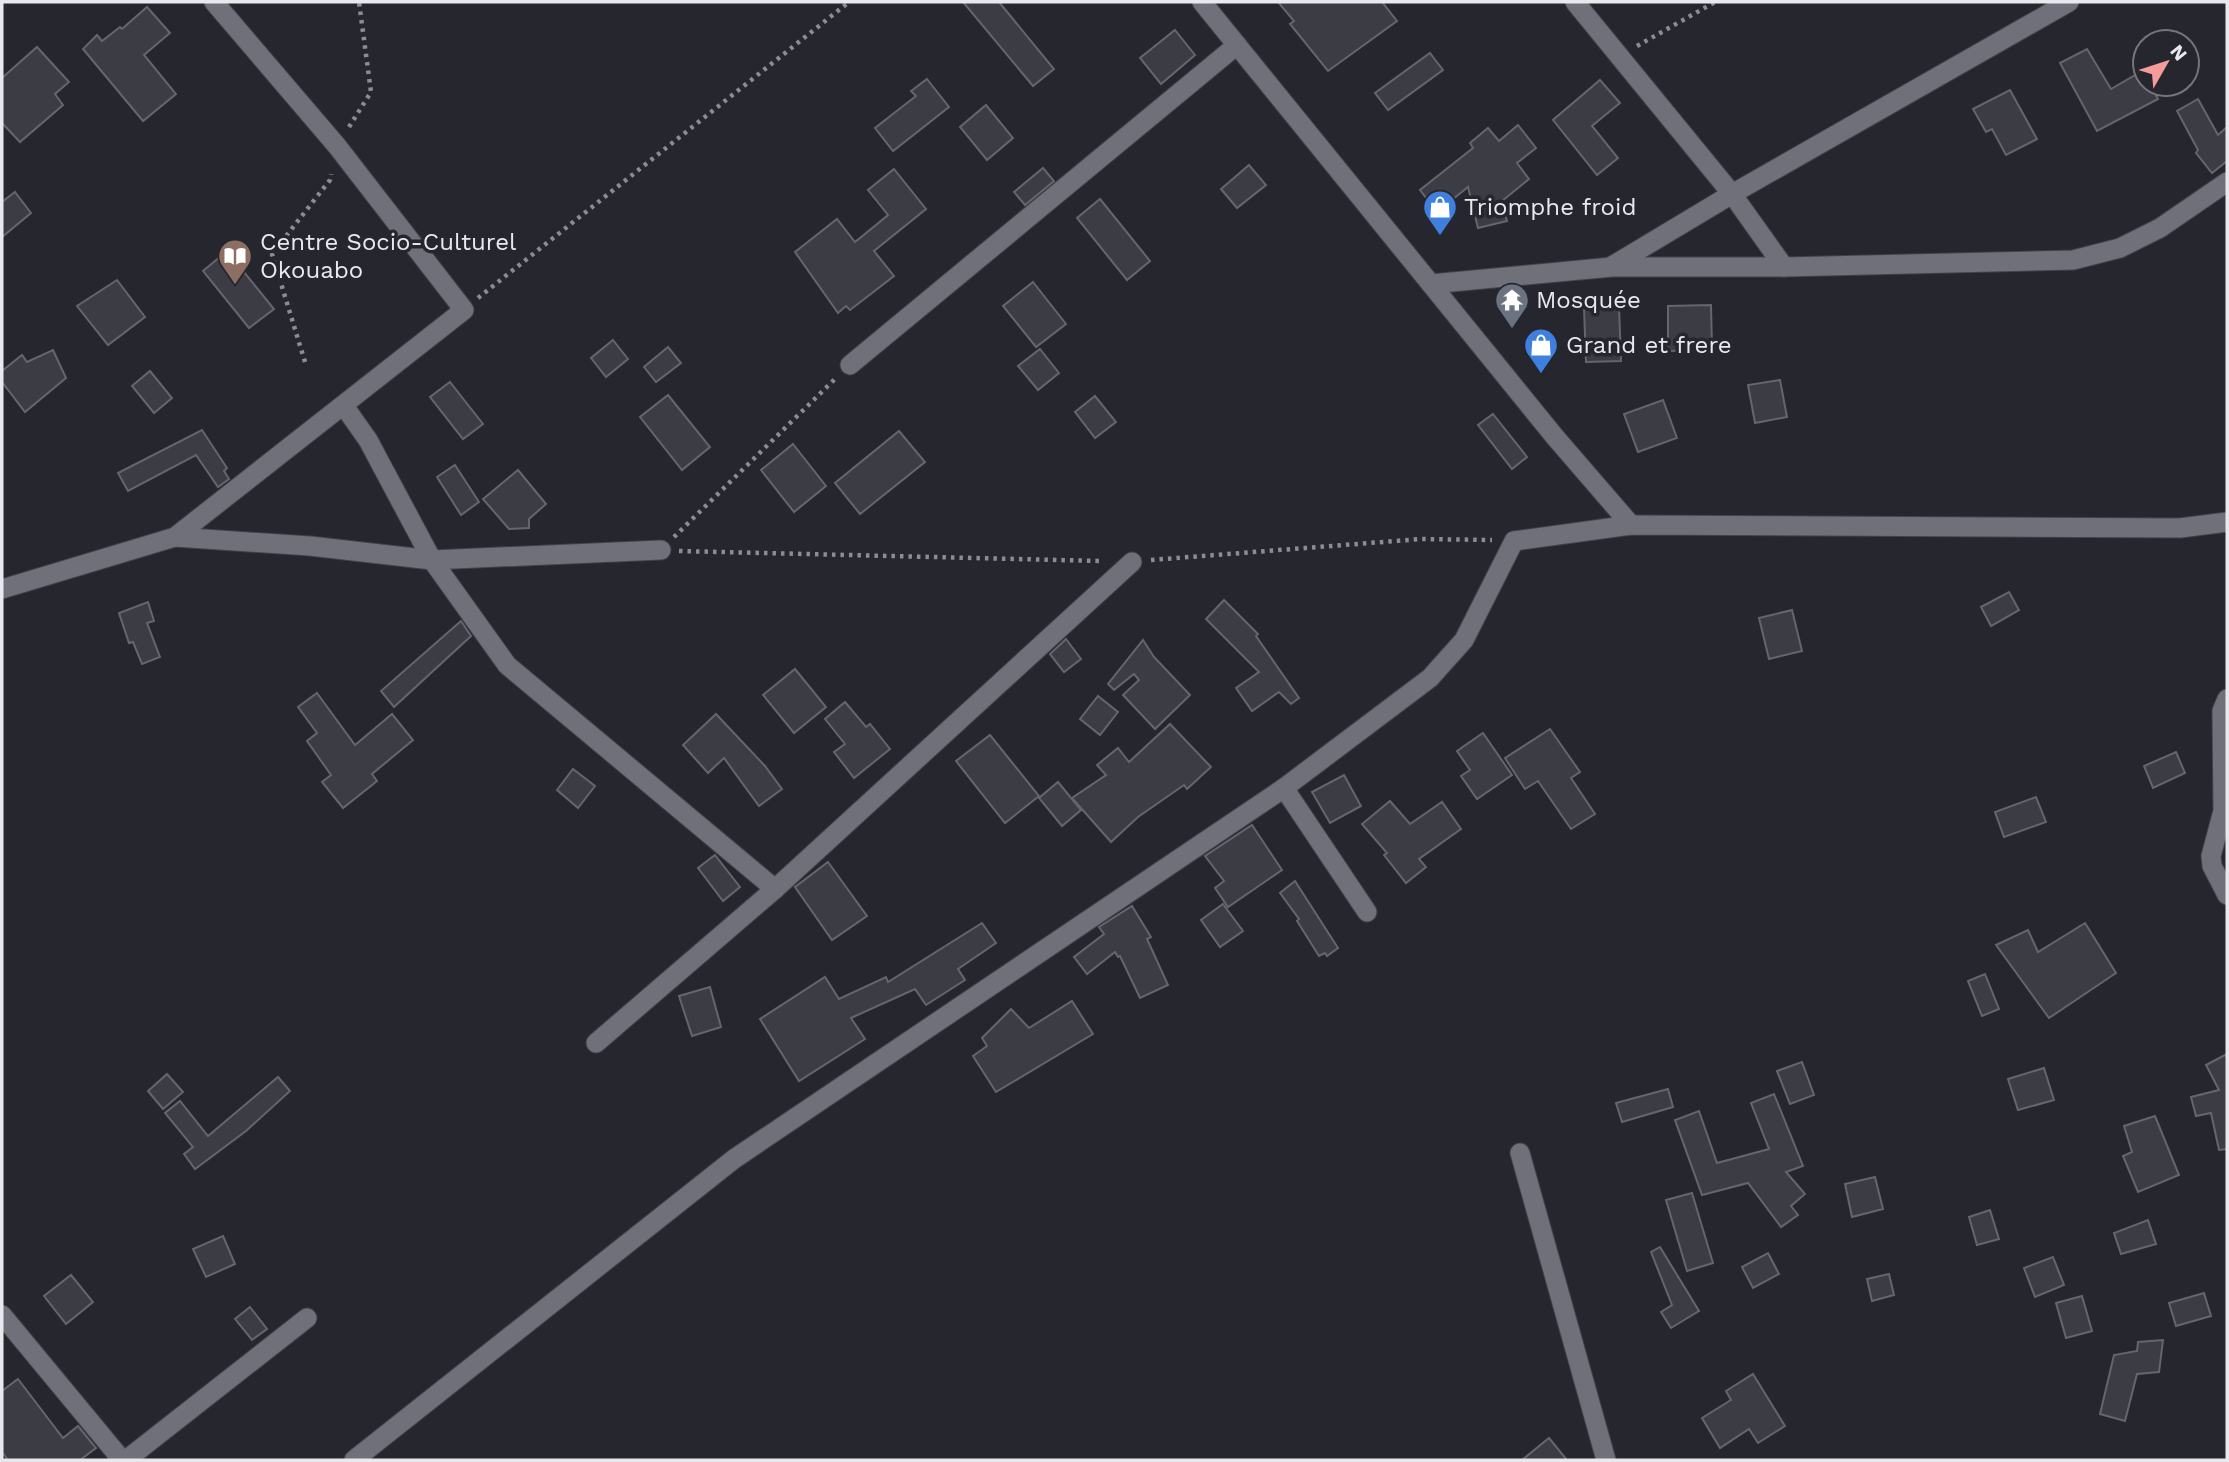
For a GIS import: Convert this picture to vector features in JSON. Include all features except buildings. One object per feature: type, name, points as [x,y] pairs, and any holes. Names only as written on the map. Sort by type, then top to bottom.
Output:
[{"type":"street","points":[[175,537],[464,310],[337,146],[214,2]]},
{"type":"street","points":[[1202,2],[1631,525]]},
{"type":"street","points":[[1575,2],[1732,194],[1784,267]]},
{"type":"street","points":[[1612,267],[1732,194],[2068,2]]},
{"type":"street","points":[[850,365],[1237,45]]},
{"type":"street","points":[[1431,284],[1612,267],[1784,267],[2073,260],[2120,248],[2160,228],[2227,182]]},
{"type":"street","points":[[344,406],[368,440],[432,560],[507,665],[775,889]]},
{"type":"street","points":[[354,1460],[734,1158],[1284,788],[1430,678],[1449,660],[1464,640],[1514,541],[1631,525],[2180,528],[2227,522]]},
{"type":"street","points":[[2,589],[175,537],[310,546],[432,560],[661,550]]},
{"type":"street","points":[[596,1043],[775,889],[1132,562]]},
{"type":"street","points":[[2227,699],[2222,710],[2223,811],[2211,856],[2212,866],[2227,895]]},
{"type":"street","points":[[1284,788],[1367,912]]},
{"type":"street","points":[[1520,1153],[1606,1460]]},
{"type":"street","points":[[2,1315],[124,1460],[307,1318]]},
{"type":"path","points":[[305,362],[272,254],[330,180],[337,146],[370,92],[359,2]]},
{"type":"path","points":[[464,310],[849,2]]},
{"type":"path","points":[[1618,57],[1715,2]]},
{"type":"path","points":[[661,550],[850,365]]},
{"type":"path","points":[[661,550],[1132,562],[1421,539],[1514,541]]},
{"type":"place","name":"Triomphe froid","points":[[1440,237]]},
{"type":"place","name":"Centre Socio-Culturel Okouabo","points":[[235,286]]},
{"type":"place","name":"Mosquée","points":[[1512,330]]},
{"type":"place","name":"Grand et frere","points":[[1541,375]]}]
